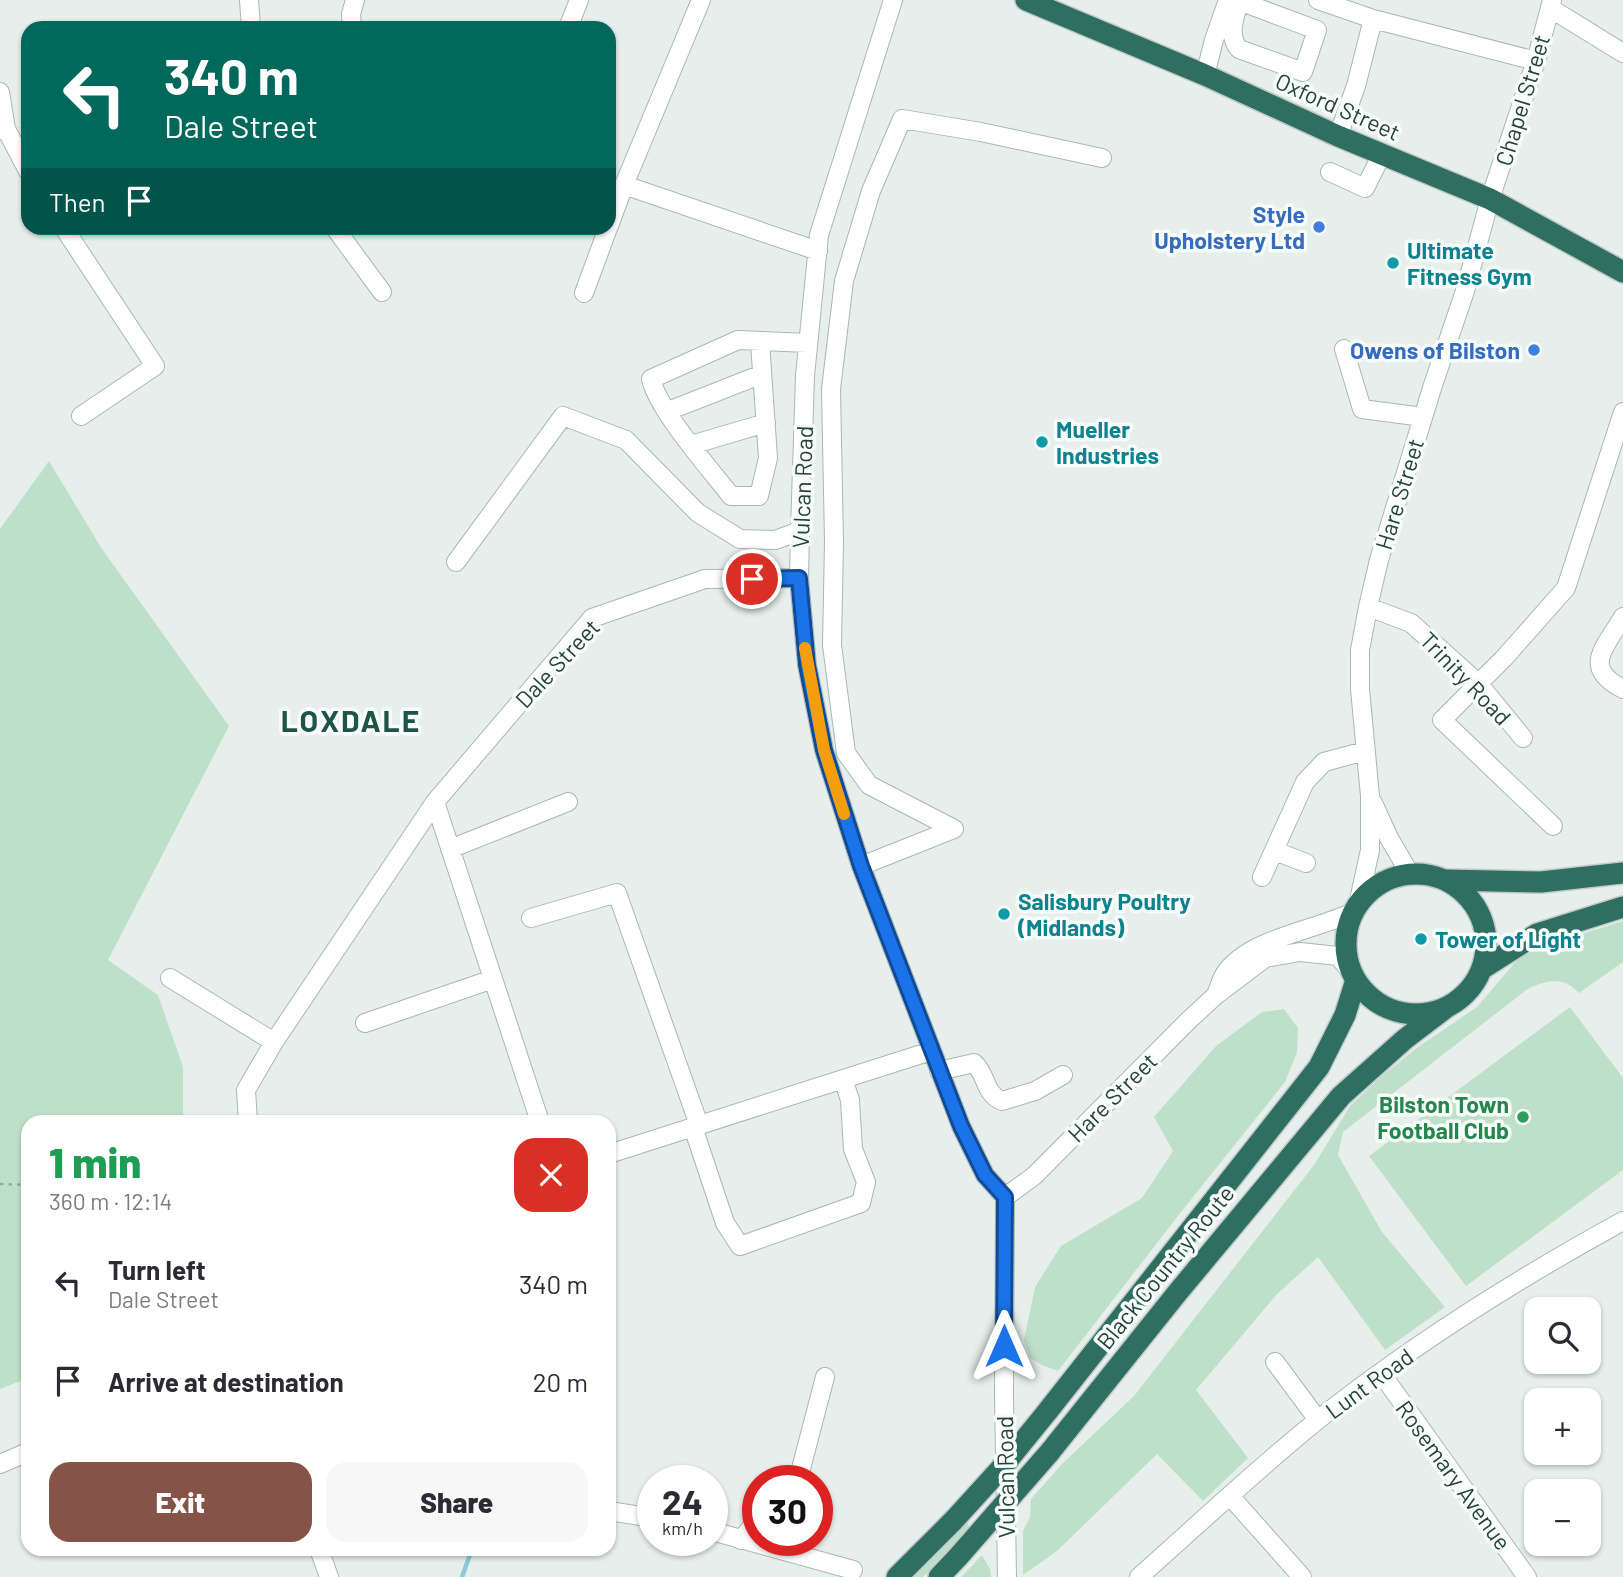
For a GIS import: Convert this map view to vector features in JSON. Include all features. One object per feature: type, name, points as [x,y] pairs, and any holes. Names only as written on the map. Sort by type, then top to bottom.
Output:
[{"type":"highway","name":"Oxford Street","points":[[1026,0],[1490,199],[1623,272]]},
{"type":"highway","points":[[1447,880],[1465,893],[1482,917],[1487,946],[1483,968],[1469,991],[1447,1007],[1422,1014],[1396,1011],[1373,999],[1354,977],[1347,958],[1346,940],[1356,909],[1371,890],[1383,882],[1410,874],[1447,880],[1541,882],[1623,873]]},
{"type":"highway","points":[[1483,968],[1537,934],[1623,907]]},
{"type":"highway","name":"Black Country Route","points":[[897,1577],[1004,1465],[1319,1067],[1345,1015],[1354,977]]},
{"type":"highway","name":"Black Country Route","points":[[939,1577],[1049,1453],[1341,1096],[1405,1039],[1447,1007]]},
{"type":"street","points":[[249,0],[250,21]]},
{"type":"street","points":[[352,21],[355,0]]},
{"type":"street","points":[[571,21],[579,0]]},
{"type":"street","points":[[616,207],[701,0]]},
{"type":"street","name":"Vulcan Road","points":[[893,0],[819,235],[805,376],[799,578],[807,665],[824,750],[861,866],[961,1126],[985,1175],[1005,1197],[1006,1577]]},
{"type":"street","points":[[1205,75],[1214,40],[1234,0]]},
{"type":"street","points":[[1234,0],[1317,30],[1303,72],[1239,49],[1233,36],[1234,0]]},
{"type":"street","points":[[1318,0],[1373,19],[1536,61]]},
{"type":"street","points":[[1551,4],[1623,53]]},
{"type":"street","name":"Chapel Street","points":[[1490,199],[1536,61],[1551,4]]},
{"type":"street","points":[[1338,136],[1356,86],[1373,19]]},
{"type":"street","points":[[0,92],[3,130],[21,160]]},
{"type":"street","points":[[861,866],[954,829],[869,785],[846,753],[832,645],[834,542],[831,388],[844,281],[872,191],[902,119],[981,132],[1102,158]]},
{"type":"street","points":[[1329,172],[1365,188],[1382,154]]},
{"type":"street","points":[[624,185],[818,251]]},
{"type":"street","name":"Hare Street","points":[[1216,995],[1226,971],[1257,946],[1324,925],[1356,909],[1370,850],[1370,796],[1360,689],[1360,650],[1368,607],[1378,560],[1465,291],[1490,199]]},
{"type":"street","points":[[69,235],[155,366],[81,416]]},
{"type":"street","points":[[340,235],[382,292]]},
{"type":"street","points":[[584,293],[606,235]]},
{"type":"street","points":[[760,342],[768,458],[759,496],[731,496],[667,411],[650,379],[738,340],[808,343]]},
{"type":"street","points":[[1344,349],[1362,409],[1423,416]]},
{"type":"street","points":[[667,411],[762,374]]},
{"type":"street","points":[[1553,826],[1442,720],[1505,657],[1566,588],[1623,412]]},
{"type":"street","points":[[456,562],[563,416],[626,440],[698,513],[740,539],[775,540],[800,531]]},
{"type":"street","points":[[691,445],[765,423]]},
{"type":"street","name":"Dale Street","points":[[248,1115],[246,1090],[274,1042],[435,802],[592,618],[705,579],[799,578]]},
{"type":"street","name":"Trinity Road","points":[[1368,607],[1411,623],[1478,683],[1523,738]]},
{"type":"street","points":[[1615,685],[1599,669],[1599,658],[1623,617]]},
{"type":"street","points":[[1262,877],[1306,782],[1324,762],[1365,751]]},
{"type":"street","name":"Hare Street","points":[[1370,796],[1389,838],[1410,874]]},
{"type":"street","points":[[435,802],[538,1115]]},
{"type":"street","points":[[450,849],[568,802]]},
{"type":"street","points":[[1275,851],[1306,863]]},
{"type":"street","points":[[531,918],[617,893],[696,1126],[725,1223],[740,1246],[861,1203],[866,1182],[853,1149],[850,1100],[843,1079]]},
{"type":"street","name":"Hare Street","points":[[1005,1197],[1034,1176],[1216,995],[1265,958],[1300,952],[1338,956],[1354,977]]},
{"type":"street","points":[[170,978],[274,1042]]},
{"type":"street","points":[[365,1023],[493,979]]},
{"type":"street","points":[[616,1152],[931,1051]]},
{"type":"street","points":[[939,1070],[974,1063],[981,1071],[990,1093],[1002,1101],[1035,1091],[1063,1075]]},
{"type":"street","name":"Lunt Road","points":[[1139,1577],[1318,1420],[1381,1373],[1457,1320],[1623,1222]]},
{"type":"street","points":[[1275,1362],[1318,1420]]},
{"type":"street","name":"Rosemary Avenue","points":[[1381,1373],[1527,1577]]},
{"type":"street","points":[[802,1465],[825,1377]]},
{"type":"street","points":[[0,1464],[21,1455]]},
{"type":"street","points":[[1230,1496],[1302,1577]]},
{"type":"street","points":[[616,1512],[637,1515]]},
{"type":"street","points":[[728,1536],[853,1570]]},
{"type":"street","points":[[322,1556],[329,1577]]},
{"type":"path","points":[[0,1184],[21,1185]]},
{"type":"green space","points":[[49,461],[102,549],[229,726],[108,960],[158,995],[183,1067],[183,1115],[21,1115],[21,1381],[0,1389],[0,529]]},
{"type":"green space","points":[[1623,921],[1623,962],[1579,993],[1567,984],[1555,981],[1529,988],[1343,1132],[1338,1155],[1382,1232],[1445,1307],[1385,1350],[1318,1257],[1277,1294],[1196,1390],[1248,1458],[1203,1501],[1157,1454],[1057,1551],[1023,1575],[1023,1531],[1030,1517],[1031,1499],[1062,1464],[1134,1396],[1314,1165],[1350,1106],[1418,1047],[1477,1007],[1518,959],[1543,946]]},
{"type":"green space","name":"Bilston Town Football Club","points":[[1570,1007],[1623,1078],[1623,1170],[1466,1286],[1369,1156]]},
{"type":"green space","points":[[1284,1009],[1298,1028],[1297,1052],[1285,1082],[1058,1371],[1030,1358],[1024,1340],[1035,1287],[1061,1246],[1142,1198],[1173,1151],[1154,1117],[1216,1046],[1262,1012]]},
{"type":"green space","points":[[968,1521],[969,1532],[923,1577],[912,1577]]},
{"type":"green space","points":[[982,1555],[990,1569],[991,1577],[961,1577]]},
{"type":"waterway","points":[[462,1577],[470,1556]]},
{"type":"slow traffic","points":[[805,648],[824,750],[844,814]]},
{"type":"place","name":"Style Upholstery Ltd","points":[[1319,227]]},
{"type":"place","name":"Ultimate Fitness Gym","points":[[1393,263]]},
{"type":"place","name":"Owens of Bilston","points":[[1534,350]]},
{"type":"place","name":"Mueller Industries","points":[[1042,442]]},
{"type":"place","name":"Salisbury Poultry (Midlands)","points":[[1004,914]]},
{"type":"place","name":"Tower of Light","points":[[1421,939]]},
{"type":"place","name":"Bilston Town Football Club","points":[[1523,1117]]},
{"type":"district","name":"LOXDALE","points":[[351,720]]},
{"type":"route","points":[[752,579],[799,578],[807,665],[824,750],[861,866],[961,1126],[985,1175],[1005,1197],[1004,1346]]}]
